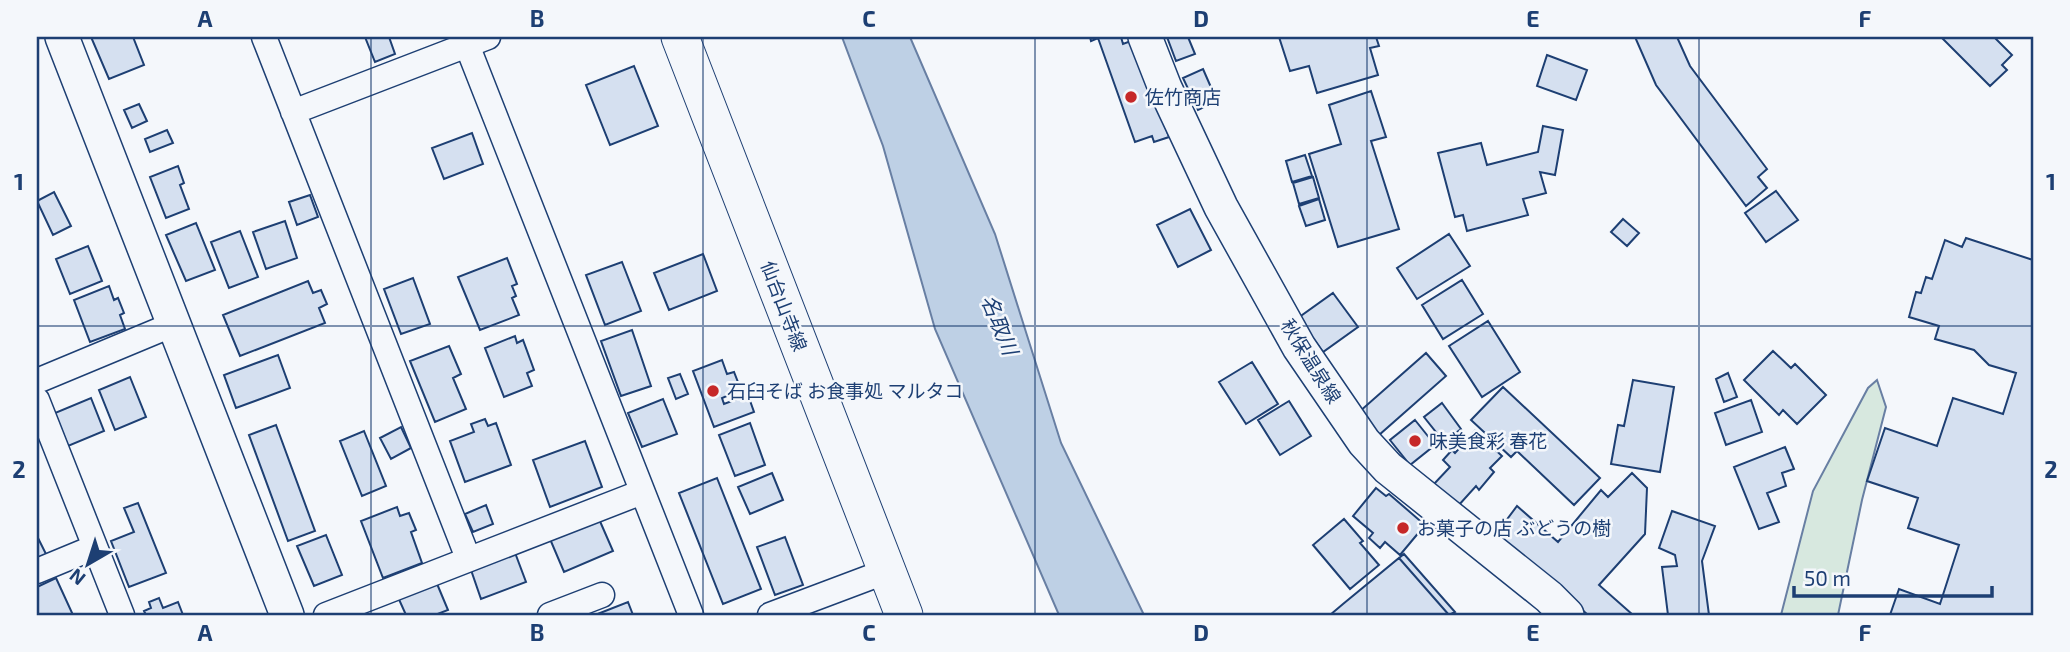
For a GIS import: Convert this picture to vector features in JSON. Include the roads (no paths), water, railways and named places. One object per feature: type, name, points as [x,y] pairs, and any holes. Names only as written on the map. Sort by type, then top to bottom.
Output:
[{"type":"main road","points":[[61,37],[287,615]]},
{"type":"main road","name":"仙台山寺線","points":[[680,37],[904,615]]},
{"type":"main road","name":"秋保温泉線","points":[[1145,37],[1165,88],[1222,207],[1299,347],[1364,442],[1388,468],[1549,597],[1567,615]]},
{"type":"street","points":[[264,37],[468,558]]},
{"type":"street","points":[[293,112],[478,41],[642,492],[691,615]]},
{"type":"street","points":[[37,381],[174,324]]},
{"type":"street","points":[[37,400],[122,615]]},
{"type":"street","points":[[326,615],[642,492]]},
{"type":"street","points":[[37,572],[96,547]]},
{"type":"street","points":[[770,615],[887,571]]},
{"type":"street","points":[[550,615],[602,595]]},
{"type":"water","name":"名取川","points":[[842,37],[910,37],[995,234],[1061,443],[1144,615],[1059,615],[935,329],[883,146]]},
{"type":"place","name":"佐竹商店","points":[[1131,97]]},
{"type":"place","name":"石臼そば お食事処 マルタコ","points":[[713,391]]},
{"type":"place","name":"味美食彩 春花","points":[[1415,441]]},
{"type":"place","name":"お菓子の店 ぶどうの樹","points":[[1403,528]]}]
